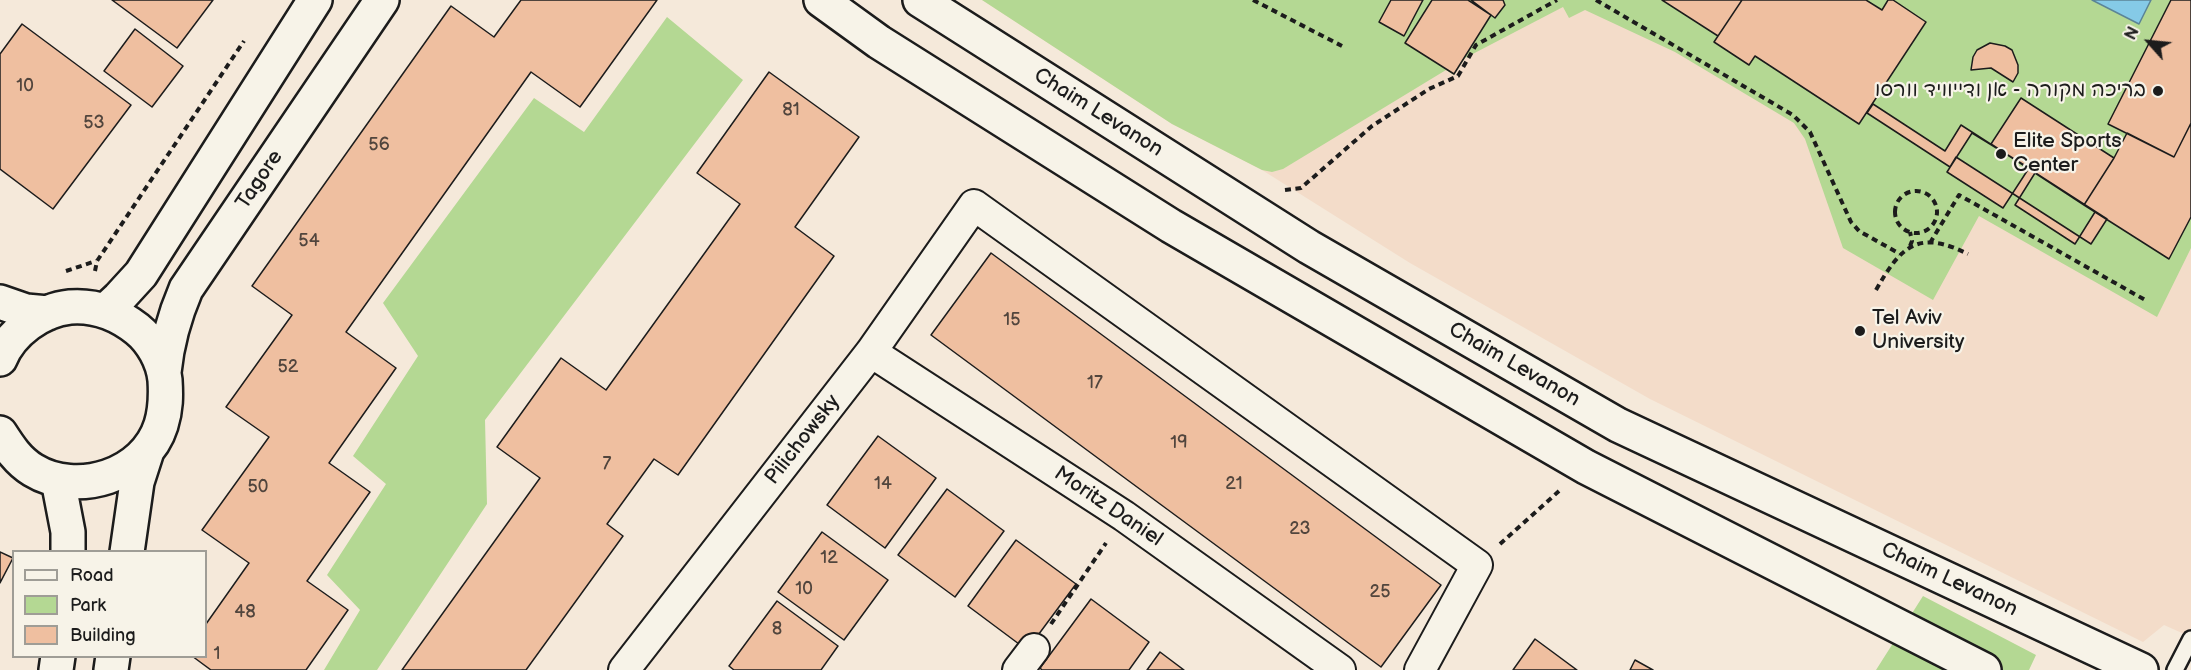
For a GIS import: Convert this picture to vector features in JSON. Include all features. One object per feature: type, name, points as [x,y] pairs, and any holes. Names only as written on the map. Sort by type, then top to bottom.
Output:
[{"type":"main road","points":[[98,309],[120,298],[141,274],[315,0]]},
{"type":"main road","name":"Tagore","points":[[164,372],[174,316],[186,289],[382,0]]},
{"type":"main road","points":[[821,0],[879,42],[1171,225],[1586,467],[1984,670]]},
{"type":"main road","name":"Chaim Levanon","points":[[920,0],[1308,247],[1618,425],[2141,670]]},
{"type":"main road","points":[[0,302],[26,311],[48,312],[69,307],[98,309],[126,320],[143,334],[156,352],[164,372],[167,400],[161,427],[147,451],[137,482],[127,550]]},
{"type":"main road","points":[[0,359],[3,351],[22,328],[48,312]]},
{"type":"main road","points":[[0,433],[13,453],[33,470],[58,480],[82,483],[106,478],[128,467],[147,451]]},
{"type":"main road","points":[[58,480],[67,524],[68,550]]},
{"type":"street","name":"Pilichowsky","points":[[626,669],[871,352],[974,205],[1477,565]]},
{"type":"street","name":"Moritz Daniel","points":[[871,352],[1124,516],[1340,670]]},
{"type":"street","points":[[1420,670],[1477,565]]},
{"type":"lane","points":[[2175,670],[2191,639]]},
{"type":"path","points":[[1253,0],[1342,46]]},
{"type":"path","points":[[1277,188],[1287,190],[1301,188],[1372,126],[1430,89],[1458,76],[1476,45],[1557,0]]},
{"type":"path","points":[[1596,0],[1793,115],[1810,132],[1851,222],[1859,231],[1900,254]]},
{"type":"path","points":[[98,309],[97,261],[246,39]]},
{"type":"path","points":[[1913,192],[1920,192],[1931,199],[1936,211],[1933,224],[1923,232],[1910,232],[1904,229],[1896,218],[1900,197],[1913,192]]},
{"type":"path","points":[[1930,243],[1959,195],[2147,301]]},
{"type":"path","points":[[1936,211],[1946,216]]},
{"type":"path","points":[[1910,232],[1912,240],[1910,246]]},
{"type":"path","points":[[1876,290],[1896,258],[1910,246],[1941,243],[1968,254]]},
{"type":"path","points":[[1477,565],[1586,467]]},
{"type":"path","points":[[1026,660],[1124,516]]},
{"type":"shaded area","name":"Tel Aviv University","points":[[982,0],[2191,0],[2191,637],[2164,625],[2143,642],[1650,399],[1410,263],[1262,170],[1172,124]]},
{"type":"green space","name":"Elite Sports Center","points":[[982,0],[2191,0],[2191,248],[2157,317],[1979,216],[1933,300],[1843,248],[1805,139],[1794,123],[1675,52],[1585,10],[1569,18],[1563,7],[1465,58],[1454,75],[1446,70],[1283,169],[1272,172],[1262,170],[1172,124]]},
{"type":"green space","points":[[667,17],[743,80],[485,420],[487,504],[377,670],[324,670],[360,610],[327,575],[386,484],[353,456],[418,356],[383,303],[534,98],[584,132]]},
{"type":"green space","points":[[1923,596],[2036,655],[2029,670],[1876,670]]},
{"type":"water","points":[[2092,0],[2151,0],[2139,24]]},
{"type":"building","points":[[112,0],[213,0],[177,48]]},
{"type":"building","points":[[521,0],[657,0],[580,107],[531,72],[346,332],[396,368],[329,463],[370,492],[307,581],[348,610],[306,670],[211,670],[195,658],[207,658],[207,623],[249,563],[202,530],[269,437],[226,407],[292,315],[252,286],[451,6],[494,37]]},
{"type":"building","points":[[1391,0],[1423,0],[1404,36],[1379,22]]},
{"type":"building","points":[[1432,0],[1468,0],[1491,15],[1454,74],[1405,43]]},
{"type":"building","points":[[1471,0],[1503,0],[1505,5],[1495,18]]},
{"type":"building","points":[[1662,0],[1742,0],[1718,36]]},
{"type":"building","points":[[1742,0],[1866,0],[1882,10],[1888,0],[1893,0],[1926,22],[1859,124],[1755,56],[1749,65],[1714,42]]},
{"type":"building","name":"בריכה מקורה - אן ודייוויד וורסו","points":[[2171,0],[2191,0],[2191,123],[2174,157],[2108,124]]},
{"type":"building","points":[[22,24],[131,105],[53,209],[0,169],[0,54]]},
{"type":"building","points":[[135,29],[183,66],[152,107],[104,71]]},
{"type":"building","points":[[1990,43],[2012,50],[2018,65],[2018,73],[2013,82],[1991,68],[1971,70],[1973,57],[1977,50]]},
{"type":"building","points":[[769,72],[859,137],[795,227],[834,256],[678,475],[654,459],[607,524],[623,536],[526,670],[402,670],[540,478],[497,447],[561,358],[606,390],[740,204],[697,173]]},
{"type":"building","points":[[2021,98],[2114,158],[2084,205],[1991,144]]},
{"type":"building","points":[[1873,104],[1945,151],[1961,125],[2107,219],[2091,244],[1956,157],[1950,167],[1867,113]]},
{"type":"building","points":[[2191,123],[2191,217],[2169,259],[2084,205],[2127,133],[2174,157]]},
{"type":"building","points":[[1972,133],[2029,168],[2003,208],[1947,172]]},
{"type":"building","points":[[2035,173],[2095,212],[2075,244],[2015,205]]},
{"type":"building","points":[[991,253],[1441,585],[1381,667],[931,335]]},
{"type":"building","points":[[878,436],[936,478],[885,548],[827,505]]},
{"type":"building","points":[[947,489],[1004,531],[955,597],[898,555]]},
{"type":"building","points":[[822,532],[888,580],[844,640],[778,592]]},
{"type":"building","points":[[1016,540],[1076,584],[1027,650],[968,606]]},
{"type":"building","points":[[0,552],[12,558],[12,560],[0,583]]},
{"type":"building","points":[[1091,599],[1149,642],[1129,670],[1042,670],[1040,668]]},
{"type":"building","points":[[777,601],[838,646],[821,670],[734,670],[729,666]]},
{"type":"building","points":[[1535,639],[1577,670],[1513,670]]},
{"type":"building","points":[[1160,652],[1184,670],[1147,670]]},
{"type":"building","points":[[1635,660],[1653,670],[1630,670]]},
{"type":"place","name":"בריכה מקורה - אן ודייוויד וורסו","points":[[2158,91]]},
{"type":"place","name":"Elite Sports Center","points":[[2001,154]]},
{"type":"place","name":"Tel Aviv University","points":[[1860,331]]}]
